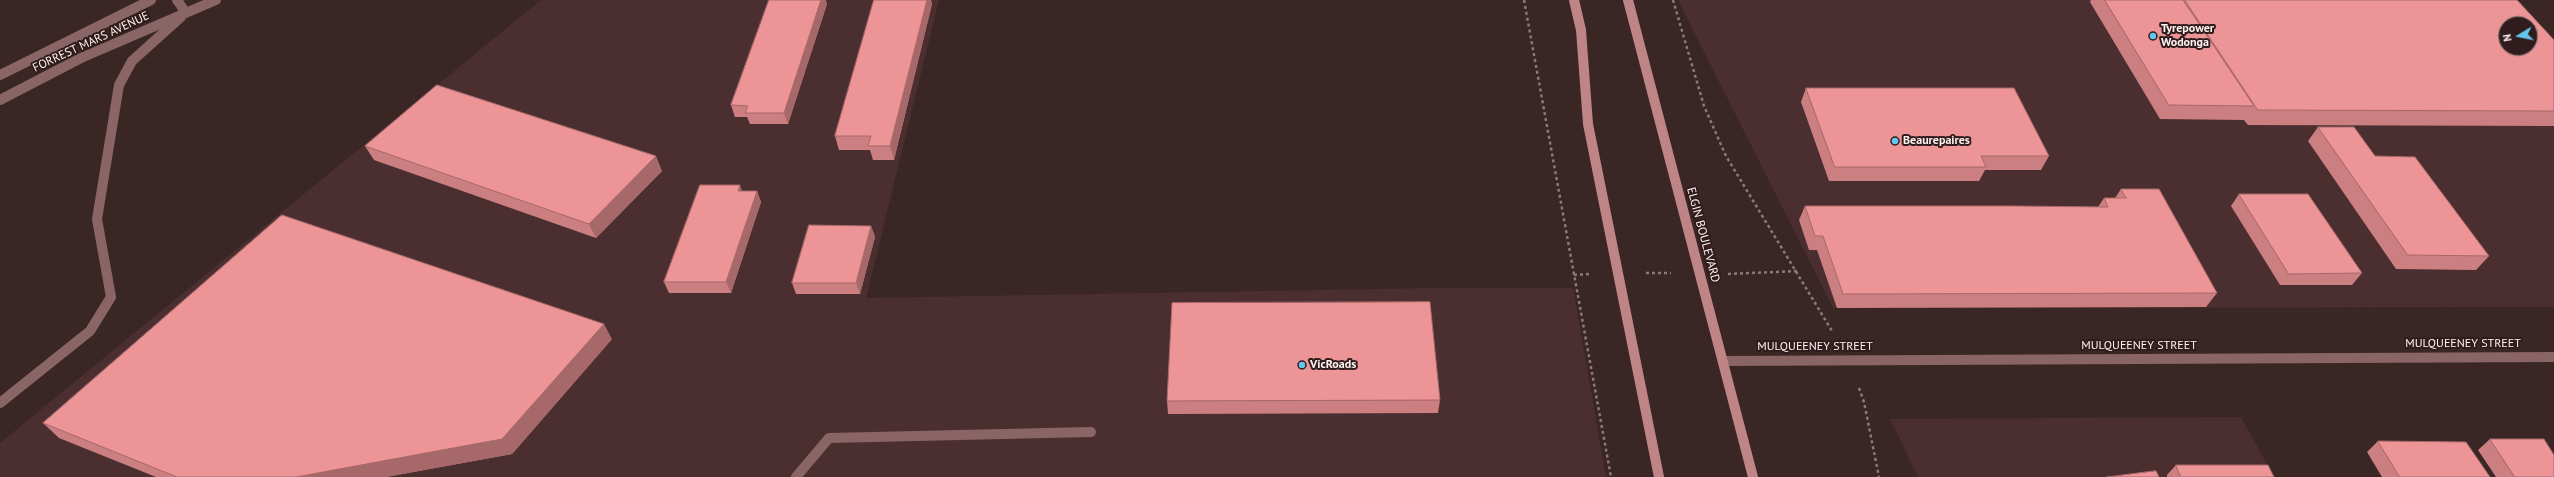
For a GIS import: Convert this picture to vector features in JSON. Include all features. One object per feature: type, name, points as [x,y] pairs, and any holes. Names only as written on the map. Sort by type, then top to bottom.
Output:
[{"type":"main road","points":[[1574,0],[1581,30],[1588,124],[1659,477]]},
{"type":"main road","name":"ELGIN BOULEVARD","points":[[1628,0],[1754,477]]},
{"type":"street","name":"FORREST MARS AVENUE","points":[[0,75],[151,0]]},
{"type":"street","points":[[0,403],[90,331],[111,297],[97,219],[119,85],[132,61],[186,13],[177,0]]},
{"type":"street","name":"FORREST MARS AVENUE","points":[[0,100],[81,58],[216,0]]},
{"type":"street","name":"MULQUEENEY STREET","points":[[1723,361],[2554,357]]},
{"type":"street","points":[[796,477],[829,438],[1091,432]]},
{"type":"path","points":[[1524,0],[1611,477]]},
{"type":"path","points":[[1673,0],[1704,106],[1726,156],[1797,271],[1848,360],[1864,402],[1879,477]]},
{"type":"shaded area","points":[[541,0],[939,0],[866,298],[1437,288],[1573,288],[1606,477],[0,477],[0,443]]},
{"type":"shaded area","points":[[1678,0],[2492,0],[2501,16],[2498,16],[2498,56],[2538,56],[2554,71],[2554,307],[1833,308]]},
{"type":"shaded area","points":[[2241,417],[2274,477],[1918,477],[1890,419]]},
{"type":"building","points":[[769,0],[821,0],[784,113],[745,113],[748,106],[731,105]]},
{"type":"building","points":[[874,0],[927,0],[890,146],[868,146],[871,136],[835,136]]},
{"type":"building","points":[[2105,0],[2183,0],[2254,106],[2169,105]]},
{"type":"building","points":[[2185,0],[2517,0],[2532,16],[2498,16],[2498,56],[2538,56],[2538,23],[2554,40],[2554,111],[2258,110]]},
{"type":"building","points":[[437,85],[656,156],[589,224],[365,146]]},
{"type":"building","points":[[1806,88],[2014,88],[2049,156],[1981,156],[1986,167],[1835,167]]},
{"type":"building","points":[[2318,127],[2354,127],[2375,156],[2415,157],[2489,256],[2408,255]]},
{"type":"building","points":[[700,185],[740,185],[738,191],[757,191],[726,282],[664,282]]},
{"type":"building","points":[[2121,189],[2159,189],[2217,293],[1843,294],[1823,236],[1815,236],[1805,206],[2108,207],[2104,198],[2126,198]]},
{"type":"building","points":[[2239,194],[2308,194],[2362,273],[2289,274]]},
{"type":"building","points":[[282,215],[604,324],[502,439],[296,477],[177,477],[43,423]]},
{"type":"building","points":[[809,225],[871,226],[856,283],[792,283]]},
{"type":"building","name":"VicRoads","points":[[1430,302],[1440,400],[1167,401],[1172,303]]},
{"type":"building","points":[[2490,439],[2544,439],[2554,455],[2554,477],[2515,477]]},
{"type":"building","points":[[2378,441],[2466,442],[2490,477],[2400,477]]},
{"type":"building","points":[[2176,465],[2268,465],[2274,477],[2181,477]]},
{"type":"building","points":[[2156,471],[2159,477],[2107,477]]},
{"type":"place","name":"Tyrepower Wodonga","points":[[2153,36]]},
{"type":"place","name":"Beaurepaires","points":[[1895,141]]},
{"type":"place","name":"VicRoads","points":[[1302,365]]}]
